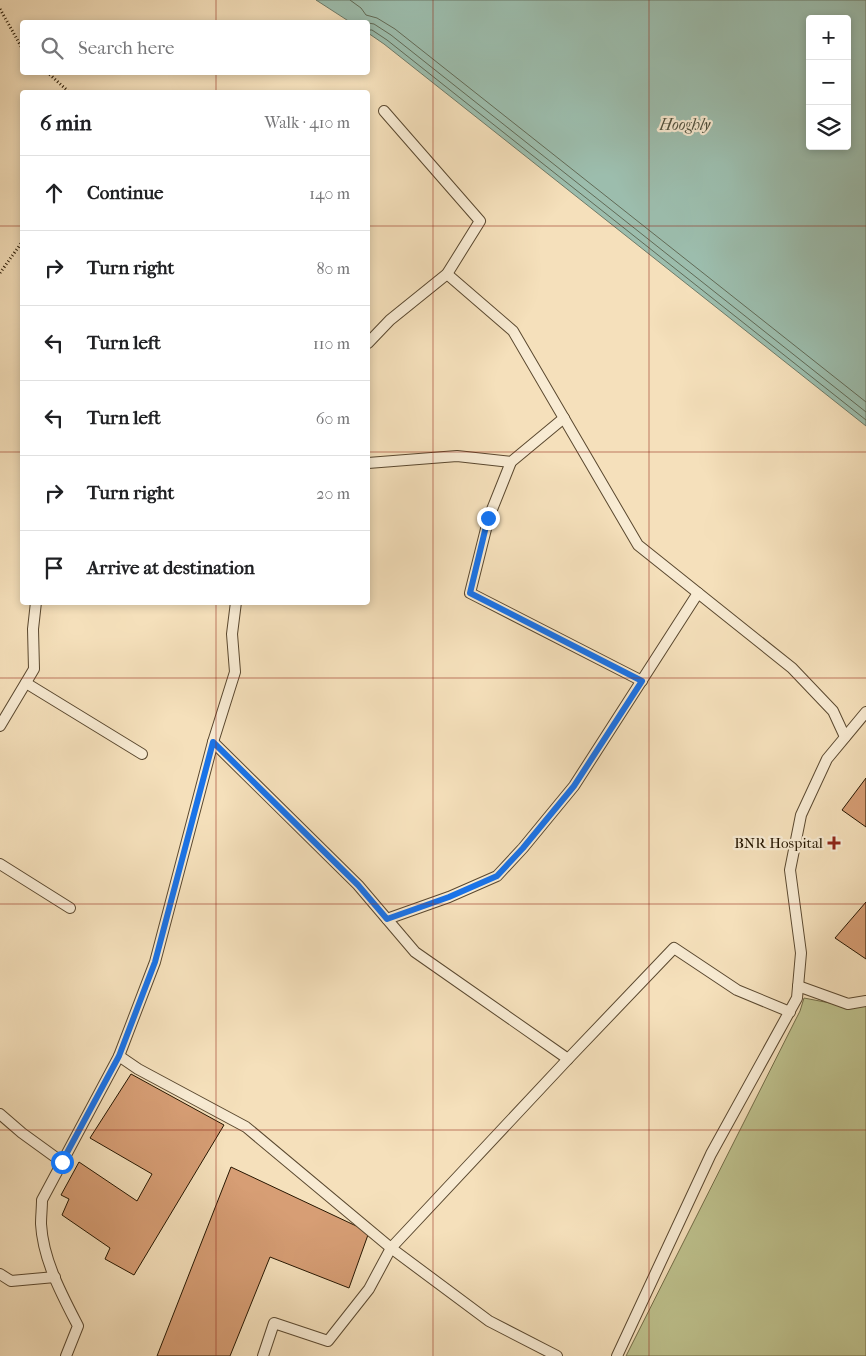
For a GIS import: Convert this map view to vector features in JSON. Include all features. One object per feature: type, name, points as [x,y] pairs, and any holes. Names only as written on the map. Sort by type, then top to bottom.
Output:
[{"type":"lane","points":[[370,342],[390,320],[447,274],[480,221],[384,111]]},
{"type":"lane","points":[[447,274],[513,331],[638,545],[792,668],[833,711],[845,737]]},
{"type":"lane","points":[[564,418],[511,462],[488,518],[470,593],[642,681]]},
{"type":"lane","points":[[370,463],[457,456],[511,462]]},
{"type":"lane","points":[[387,919],[449,897],[497,876],[523,848],[574,786],[698,593]]},
{"type":"lane","points":[[0,726],[34,669],[33,629],[36,605]]},
{"type":"lane","points":[[66,1356],[78,1326],[49,1260],[41,1225],[42,1200],[119,1056],[155,962],[213,742],[234,672],[232,634],[236,605]]},
{"type":"lane","points":[[26,683],[142,754]]},
{"type":"lane","points":[[617,1356],[711,1154],[797,998],[801,953],[790,870],[801,815],[827,760],[866,712]]},
{"type":"lane","points":[[213,742],[358,885],[415,952],[568,1059]]},
{"type":"lane","points":[[0,864],[70,908]]},
{"type":"lane","points":[[263,1356],[274,1322],[328,1341],[369,1289],[392,1248],[674,948],[737,990],[790,1012]]},
{"type":"lane","points":[[798,986],[848,1004],[866,1001]]},
{"type":"lane","points":[[119,1056],[138,1069],[246,1127],[392,1248],[489,1321],[557,1356]]},
{"type":"lane","points":[[0,1114],[22,1133],[62,1162]]},
{"type":"lane","points":[[0,1274],[11,1281],[55,1277]]},
{"type":"path","points":[[0,9],[20,44]]},
{"type":"path","points":[[50,75],[67,90]]},
{"type":"path","points":[[0,273],[20,245]]},
{"type":"green space","points":[[804,998],[851,1007],[866,1005],[866,1356],[626,1356],[800,1011]]},
{"type":"water","name":"Hooghly","points":[[316,0],[866,0],[866,426],[370,34],[370,20],[347,20]]},
{"type":"building","points":[[866,778],[866,827],[842,810]]},
{"type":"building","points":[[866,902],[866,959],[835,938]]},
{"type":"building","points":[[131,1074],[224,1125],[134,1275],[105,1259],[110,1248],[62,1215],[69,1199],[61,1195],[79,1162],[137,1201],[152,1174],[90,1138]]},
{"type":"building","points":[[231,1167],[369,1232],[349,1288],[270,1257],[230,1356],[157,1356]]},
{"type":"place","name":"BNR Hospital","points":[[834,843]]},
{"type":"route","points":[[62,1162],[119,1056],[155,962],[213,742],[358,885],[387,919],[449,897],[497,876],[523,848],[574,786],[642,681],[470,593],[488,518]]}]
